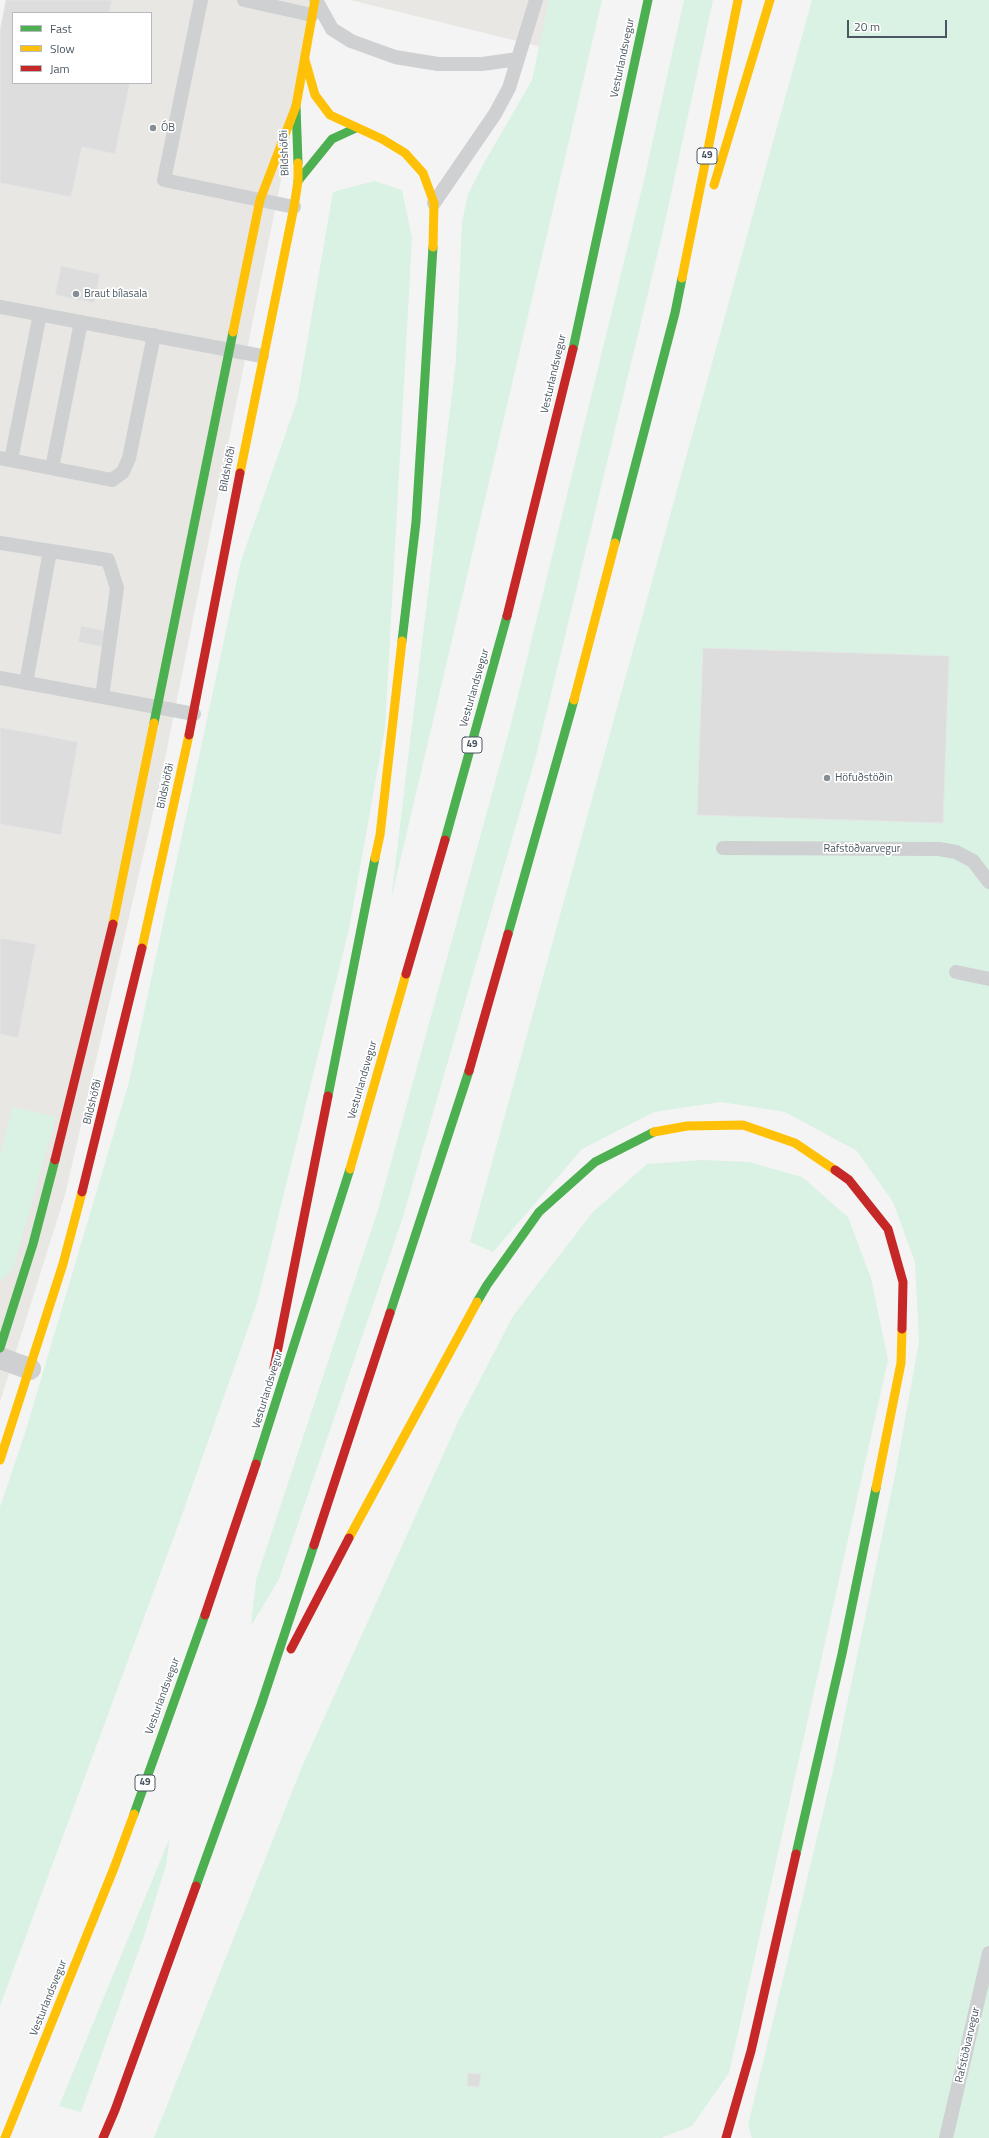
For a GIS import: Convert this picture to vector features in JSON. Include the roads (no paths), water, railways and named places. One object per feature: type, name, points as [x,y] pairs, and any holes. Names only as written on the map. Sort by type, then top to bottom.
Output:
[{"type":"main road","name":"Bíldshöfði","points":[[0,1348],[33,1244],[69,1108],[114,921],[231,350],[260,200],[296,106],[315,0]]},
{"type":"main road","name":"Vesturlandsvegur","points":[[4,2138],[27,2085],[114,1868],[252,1478],[354,1157],[495,665],[570,359],[648,0]]},
{"type":"main road","name":"49","points":[[103,2138],[115,2110],[261,1705],[463,1094],[576,693],[675,313],[738,0]]},
{"type":"main road","points":[[712,191],[770,0]]},
{"type":"main road","points":[[252,1478],[380,835],[416,522],[433,273],[434,203],[423,173],[405,153],[382,139],[330,115],[315,95],[304,60]]},
{"type":"main road","name":"Bíldshöfði","points":[[0,1460],[63,1264],[102,1117],[148,929],[194,714],[262,356],[294,207],[298,181],[296,106]]},
{"type":"main road","points":[[298,181],[314,159],[332,139],[356,128]]},
{"type":"main road","points":[[675,313],[703,221]]},
{"type":"main road","points":[[261,1705],[411,1422],[487,1285],[539,1212],[595,1162],[649,1133],[687,1126],[743,1126],[794,1143],[849,1180],[888,1228],[903,1282],[901,1363],[842,1654],[751,2051],[726,2138]]},
{"type":"street","points":[[0,1358],[30,1369]]},
{"type":"lane","points":[[200,0],[164,180],[294,207]]},
{"type":"lane","points":[[244,0],[312,15]]},
{"type":"lane","points":[[315,0],[332,29],[351,41],[395,57],[438,64],[482,64],[518,59]]},
{"type":"lane","points":[[434,203],[495,114],[510,88],[536,0]]},
{"type":"lane","points":[[0,307],[262,356]]},
{"type":"lane","points":[[40,314],[5,459],[112,480],[123,472],[129,458],[154,335]]},
{"type":"lane","points":[[52,468],[81,322]]},
{"type":"lane","points":[[0,543],[108,560],[117,588],[102,697]]},
{"type":"lane","points":[[26,683],[50,551]]},
{"type":"lane","points":[[0,678],[194,714]]},
{"type":"lane","name":"Rafstöðvarvegur","points":[[723,848],[939,849],[956,852],[973,861],[989,882]]},
{"type":"lane","points":[[956,972],[989,979]]},
{"type":"lane","name":"Rafstöðvarvegur","points":[[946,2138],[989,1953]]},
{"type":"place","name":"ÓB","points":[[153,128]]},
{"type":"place","name":"Braut bílasala","points":[[76,294]]},
{"type":"place","name":"Höfuðstöðin","points":[[827,778]]}]
